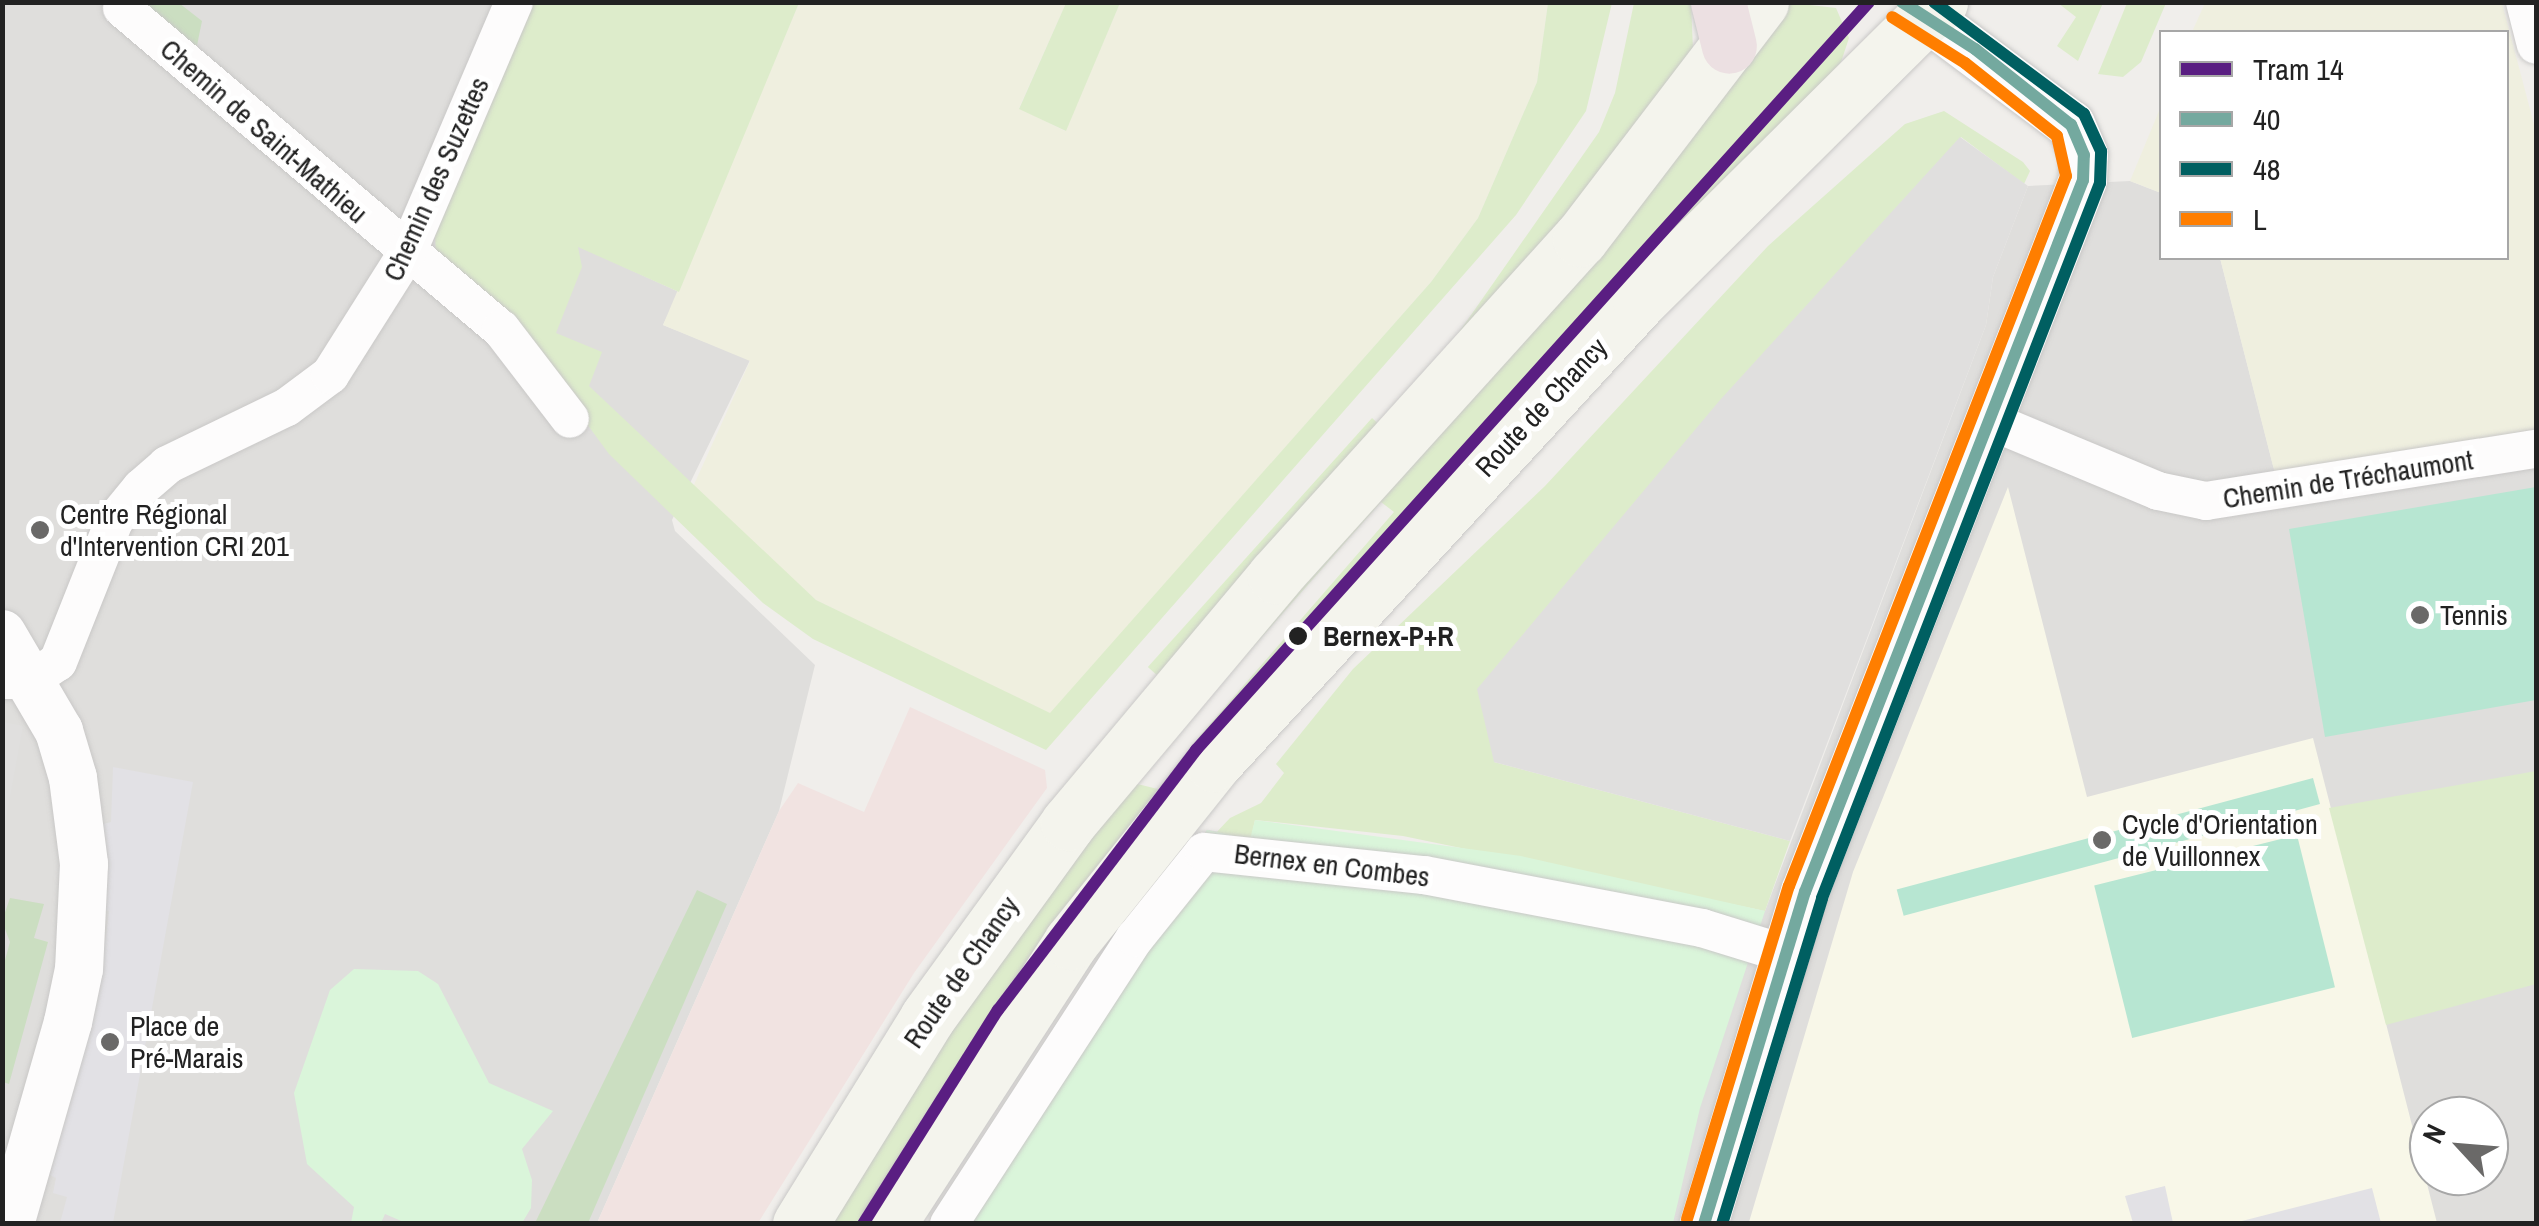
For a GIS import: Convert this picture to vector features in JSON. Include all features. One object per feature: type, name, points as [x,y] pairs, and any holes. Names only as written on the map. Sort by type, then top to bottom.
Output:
[{"type":"main road","name":"Route de Chancy","points":[[800,1224],[928,1018],[1079,809],[1275,576],[1580,239],[1723,24],[1762,2]]},
{"type":"main road","name":"Route de Chancy","points":[[888,1224],[1071,942],[1212,764],[1640,300],[1923,6]]},
{"type":"street","name":"Chemin des Suzettes","points":[[17,680],[58,662],[114,521],[140,488],[167,465],[309,394],[330,375],[407,253],[514,2]]},
{"type":"street","points":[[2525,2],[2536,45]]},
{"type":"street","points":[[1704,1224],[1783,953],[2074,212],[2084,156],[2064,118],[1923,6]]},
{"type":"street","name":"Chemin de Saint-Mathieu","points":[[122,8],[501,329],[570,418]]},
{"type":"street","name":"Chemin de Tréchaumont","points":[[1993,422],[2158,491],[2206,501],[2536,448]]},
{"type":"street","points":[[2,634],[17,680],[49,706],[73,778],[84,900],[68,1022],[10,1224]]},
{"type":"street","name":"Bernex en Combes","points":[[949,1224],[1135,938],[1204,852],[1424,875],[1659,924],[1702,928],[1783,953]]},
{"type":"shaded area","points":[[2,3],[500,3],[578,246],[679,292],[663,325],[750,360],[672,520],[675,531],[815,665],[779,811],[597,1223],[3,1223]]},
{"type":"shaded area","points":[[1960,137],[2028,186],[1993,277],[1986,325],[1790,841],[1494,762],[1477,689],[1720,400]]},
{"type":"shaded area","points":[[2130,181],[2159,192],[2159,260],[2221,260],[2276,477],[2536,432],[2536,1223],[932,1224],[1207,830],[1765,911],[1986,325],[1993,277],[2028,186]]},
{"type":"shaded area","name":"Cycle d'Orientation de Vuillonnex","points":[[2008,487],[2087,797],[2313,738],[2409,1113],[2409,1196],[2430,1196],[2437,1223],[1749,1222],[1853,872]]},
{"type":"shaded area","points":[[910,707],[1045,770],[1047,788],[914,973],[758,1223],[597,1223],[779,811],[798,783],[864,812]]},
{"type":"shaded area","points":[[2,722],[23,726],[3,835]]},
{"type":"shaded area","name":"Place de Pré-Marais","points":[[113,767],[193,782],[113,1223],[60,1223],[67,1197],[53,1193],[56,1178],[50,1175],[102,968],[109,911],[100,910],[96,826],[111,822]]},
{"type":"shaded area","points":[[2165,1186],[2173,1223],[2133,1223],[2125,1196]]},
{"type":"shaded area","points":[[2372,1188],[2381,1223],[2234,1223]]},
{"type":"green space","points":[[1784,2],[1836,8],[1849,38],[1841,62],[1208,746],[1198,738],[1394,512],[1381,502],[1184,725]]},
{"type":"green space","points":[[137,3],[179,3],[202,21],[195,55]]},
{"type":"green space","points":[[531,3],[799,3],[679,292],[578,247],[582,267],[556,333],[602,352],[589,386],[816,600],[1050,713],[1431,282],[1478,218],[1537,82],[1548,3],[1612,3],[1586,111],[1516,215],[1046,750],[813,639],[763,603],[609,454],[534,352],[436,253],[434,223]]},
{"type":"green space","points":[[799,3],[1066,3],[1019,108],[1065,131],[1120,3],[1548,3],[1537,82],[1478,218],[1431,282],[1050,714],[816,600],[692,489],[750,361],[663,325]]},
{"type":"green space","points":[[1066,3],[1120,3],[1066,131],[1019,109]]},
{"type":"green space","points":[[1634,3],[1691,3],[1693,49],[1639,136],[1443,355],[1599,132],[1615,93]]},
{"type":"green space","points":[[2058,3],[2103,3],[2078,61],[2057,46],[2076,17]]},
{"type":"green space","points":[[2127,3],[2166,3],[2141,62],[2123,77],[2098,74]]},
{"type":"green space","points":[[2205,3],[2502,3],[2536,132],[2536,432],[2276,478],[2221,260],[2509,260],[2509,30],[2193,30]]},
{"type":"green space","points":[[1944,111],[2023,162],[2030,171],[2024,184],[1961,137],[1494,762],[1790,841],[1765,911],[1403,836],[1255,820],[1251,839],[1213,836],[1230,818],[1261,803],[1284,773],[1276,764],[1353,669],[1545,486],[1768,246],[1905,124]]},
{"type":"green space","points":[[2159,111],[2159,192],[2130,181]]},
{"type":"green space","points":[[1372,418],[1381,426],[1157,675],[1148,667]]},
{"type":"green space","name":"Tennis","points":[[2536,487],[2536,700],[2325,737],[2289,529]]},
{"type":"green space","points":[[2536,771],[2536,984],[2386,1025],[2329,808]]},
{"type":"green space","points":[[2313,778],[2320,804],[1904,916],[1897,890]]},
{"type":"green space","points":[[1121,780],[1170,792],[872,1223],[818,1224]]},
{"type":"green space","points":[[1255,820],[1521,856],[1765,911],[1700,1108],[1673,1223],[932,1224],[1113,951],[1207,830],[1250,839]]},
{"type":"green space","points":[[2297,835],[2335,987],[2132,1038],[2094,886]]},
{"type":"green space","points":[[697,890],[727,904],[588,1223],[535,1223]]},
{"type":"green space","points":[[10,898],[44,904],[34,938],[48,942],[9,1084],[3,1082],[2,971],[10,942],[2,921]]},
{"type":"green space","points":[[354,969],[418,971],[438,984],[489,1083],[553,1111],[522,1149],[532,1180],[531,1208],[522,1223],[406,1223],[385,1214],[381,1223],[351,1223],[354,1207],[307,1164],[294,1093],[330,990]]},
{"type":"tram line","name":"14","points":[[863,1224],[998,1010],[1196,750],[1869,2]]},
{"type":"transit line","name":"40","points":[[1704,1224],[1805,892],[2083,180],[2084,155],[2071,125],[1975,49],[1902,2]]},
{"type":"transit line","name":"48","points":[[1722,1224],[1822,898],[2100,183],[2101,151],[2084,114],[1934,2]]},
{"type":"transit line","name":"L","points":[[1687,1219],[1789,886],[2066,176],[2057,136],[1965,63],[1892,17]]},
{"type":"place","name":"Centre Régional d'Intervention CRI 201","points":[[40,530]]},
{"type":"place","name":"Tennis","points":[[2420,615]]},
{"type":"place","name":"Bernex-P+R","points":[[1298,636]]},
{"type":"place","name":"Cycle d'Orientation de Vuillonnex","points":[[2102,840]]},
{"type":"place","name":"Place de Pré-Marais","points":[[110,1042]]}]
